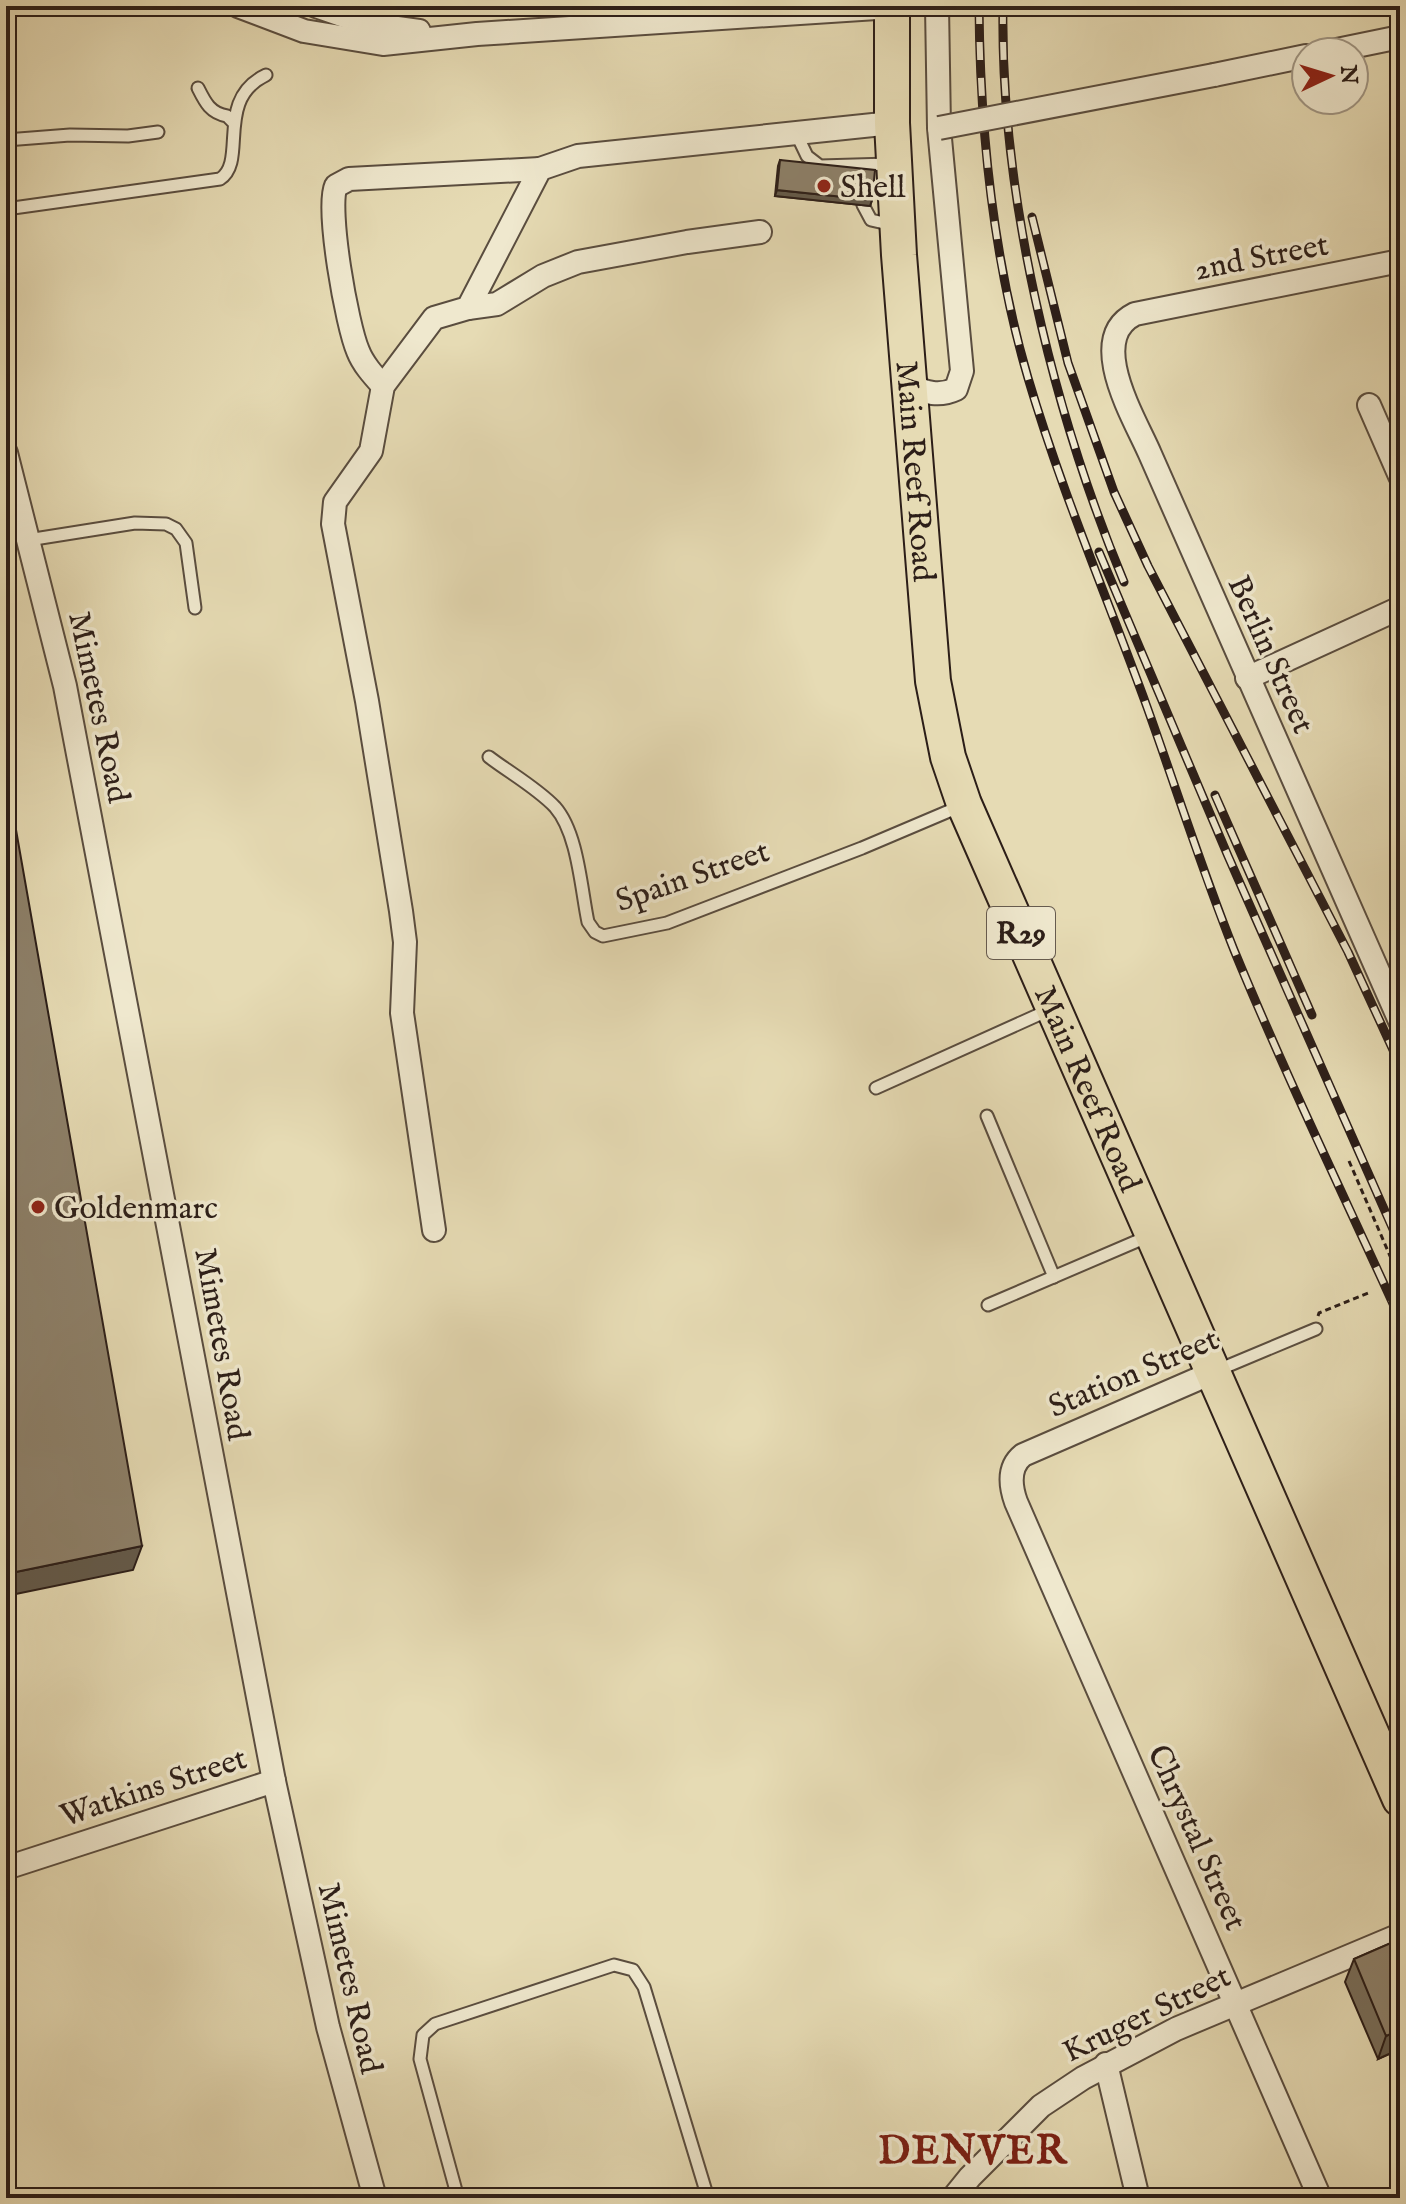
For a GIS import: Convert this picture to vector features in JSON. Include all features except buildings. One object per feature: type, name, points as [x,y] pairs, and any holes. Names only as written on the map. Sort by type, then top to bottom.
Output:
[{"type":"main road","name":"Main Reef Road","points":[[892,6],[892,123],[897,226],[933,681],[948,757],[964,804],[1400,1799]]},
{"type":"street","points":[[316,6],[388,28],[477,34]]},
{"type":"street","points":[[245,8],[304,31],[366,43],[406,43],[477,34],[892,6]]},
{"type":"street","points":[[909,385],[930,393],[947,393],[956,389],[962,371],[939,128],[937,6]]},
{"type":"street","points":[[1370,43],[1400,37]]},
{"type":"street","points":[[939,128],[1290,59]]},
{"type":"street","points":[[383,386],[359,355],[348,315],[333,207],[336,186],[349,179],[540,169],[578,156],[892,123]]},
{"type":"street","points":[[468,308],[540,169]]},
{"type":"street","points":[[434,1230],[402,1013],[405,942],[401,911],[367,701],[332,515],[338,495],[371,451],[383,386],[434,318],[497,304],[543,276],[578,262],[760,232]]},
{"type":"street","name":"2nd Street","points":[[1135,314],[1400,261]]},
{"type":"street","name":"Berlin Street","points":[[1135,314],[1124,322],[1114,341],[1113,365],[1117,379],[1400,1021]]},
{"type":"street","points":[[1369,405],[1400,476]]},
{"type":"street","name":"Mimetes Road","points":[[6,453],[65,686],[274,1781],[328,2027],[375,2198]]},
{"type":"street","points":[[1247,678],[1400,608]]},
{"type":"street","name":"Station Street","points":[[1016,1502],[1012,1470],[1015,1461],[1023,1455],[1214,1372]]},
{"type":"street","name":"Chrystal Street","points":[[1016,1502],[1320,2198]]},
{"type":"street","name":"Watkins Street","points":[[6,1868],[274,1781]]},
{"type":"street","name":"Kruger Street","points":[[953,2198],[1041,2106],[1106,2064],[1236,2003],[1400,1935]]},
{"type":"street","points":[[1106,2064],[1138,2198]]},
{"type":"lane","points":[[6,209],[220,179],[229,169],[233,122],[248,87],[266,75]]},
{"type":"lane","points":[[198,88],[207,106],[233,122]]},
{"type":"lane","points":[[6,140],[88,134],[128,136],[158,132]]},
{"type":"lane","points":[[796,133],[807,156],[816,165],[858,170],[894,163]]},
{"type":"lane","points":[[863,205],[871,220],[897,226]]},
{"type":"lane","points":[[28,540],[151,521],[166,524],[176,529],[186,543],[195,608]]},
{"type":"lane","name":"Spain Street","points":[[489,757],[555,808],[563,820],[570,836],[588,922],[591,929],[603,936],[667,923],[862,848],[964,804]]},
{"type":"lane","points":[[876,1088],[1053,1008]]},
{"type":"lane","points":[[987,1116],[1054,1277]]},
{"type":"lane","points":[[988,1305],[1153,1234]]},
{"type":"lane","name":"Station Street","points":[[1214,1372],[1316,1329]]},
{"type":"lane","points":[[458,2198],[420,2059],[423,2035],[435,2024],[614,1965],[633,1970],[644,1987],[708,2198]]},
{"type":"path","points":[[1391,1141],[1400,1162]]},
{"type":"path","points":[[1349,1161],[1400,1279]]},
{"type":"path","points":[[1316,1329],[1319,1313],[1368,1293]]},
{"type":"railway","points":[[979,6],[982,100],[997,241],[1016,333],[1041,420],[1234,950],[1400,1319]]},
{"type":"railway","points":[[1003,6],[1004,77],[1011,151],[1035,299],[1074,445],[1124,582]]},
{"type":"railway","points":[[1032,217],[1068,363],[1114,492],[1148,566],[1348,952],[1400,1065]]},
{"type":"railway","points":[[1099,552],[1228,856],[1400,1245]]},
{"type":"railway","points":[[1215,795],[1312,1015]]},
{"type":"place","name":"Shell","points":[[824,186]]},
{"type":"place","name":"Goldenmarc","points":[[38,1207]]},
{"type":"district","name":"DENVER","points":[[973,2149]]}]
